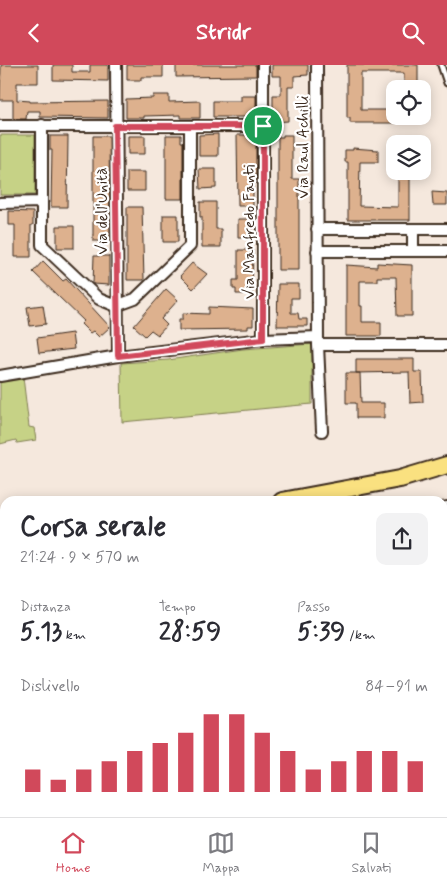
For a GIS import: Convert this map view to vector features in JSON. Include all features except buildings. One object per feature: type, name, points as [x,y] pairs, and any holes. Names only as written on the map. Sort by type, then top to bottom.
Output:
[{"type":"main road","points":[[309,496],[400,479],[447,465]]},
{"type":"street","name":"Via dell'Unità","points":[[116,65],[116,306],[118,356]]},
{"type":"street","name":"Via Manfredo Fanti","points":[[263,65],[263,339]]},
{"type":"street","name":"Via Raul Achilli","points":[[317,65],[318,341],[322,431]]},
{"type":"street","points":[[42,125],[42,245],[99,299],[116,306],[135,299],[190,246],[190,126]]},
{"type":"street","points":[[0,126],[263,126]]},
{"type":"street","points":[[0,203],[42,203]]},
{"type":"street","points":[[317,229],[447,229]]},
{"type":"street","points":[[413,229],[413,251]]},
{"type":"street","points":[[317,251],[447,251]]},
{"type":"street","points":[[0,376],[26,370],[118,356],[263,339],[447,345]]},
{"type":"lane","points":[[441,65],[447,83]]},
{"type":"green space","points":[[0,135],[35,135],[35,195],[0,195]]},
{"type":"green space","points":[[312,344],[312,404],[122,422],[121,363],[168,360],[243,349]]},
{"type":"green space","points":[[23,377],[29,427],[34,428],[36,440],[17,443],[16,440],[0,444],[0,382]]},
{"type":"route","points":[[115,126],[263,126],[263,339],[118,356],[115,126]]}]
